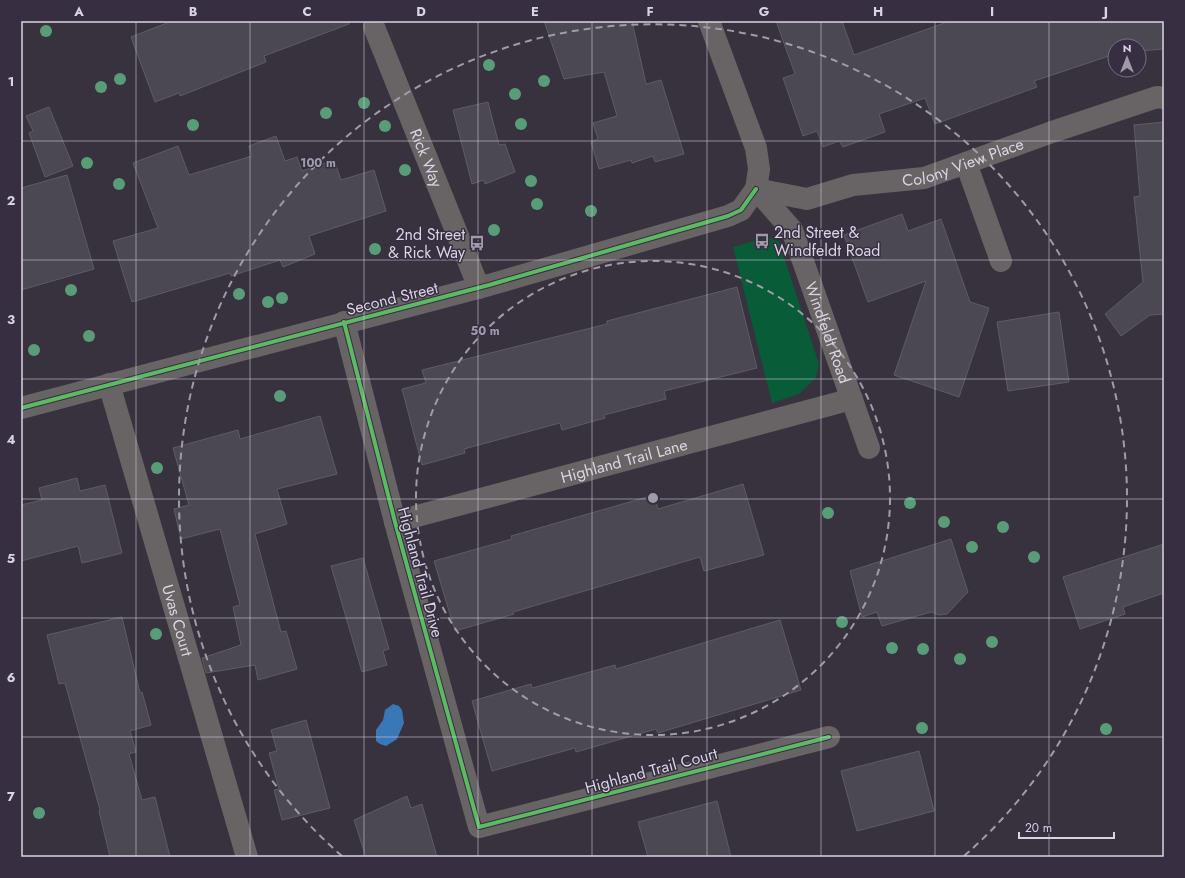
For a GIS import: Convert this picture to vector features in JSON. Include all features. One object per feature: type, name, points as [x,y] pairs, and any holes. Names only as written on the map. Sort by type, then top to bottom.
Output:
[{"type":"street","points":[[710,21],[756,148],[759,169],[756,189]]},
{"type":"street","name":"Rick Way","points":[[374,27],[479,288]]},
{"type":"street","name":"Colony View Place","points":[[756,189],[807,199],[853,185],[924,178],[1157,97],[1164,98]]},
{"type":"street","points":[[966,163],[1001,261]]},
{"type":"street","name":"Second Street","points":[[21,408],[344,322],[479,288],[728,216],[741,210],[756,189]]},
{"type":"street","name":"Windfeldt Road","points":[[756,189],[792,230],[870,448]]},
{"type":"street","name":"Highland Trail Drive","points":[[344,322],[395,522],[479,828]]},
{"type":"street","name":"Uvas Court","points":[[109,384],[247,857]]},
{"type":"street","name":"Highland Trail Lane","points":[[395,522],[852,399]]},
{"type":"street","name":"Highland Trail Court","points":[[479,828],[829,736]]},
{"type":"green space","points":[[768,237],[779,242],[819,364],[816,377],[799,394],[772,403],[733,247]]},
{"type":"water","points":[[393,704],[399,706],[402,710],[404,723],[397,739],[386,746],[376,741],[376,730],[383,720],[385,710]]},
{"type":"building","points":[[172,21],[349,21],[349,24],[264,56],[266,62],[180,96],[179,93],[155,102],[131,37]]},
{"type":"building","points":[[544,21],[632,21],[646,84],[661,80],[684,154],[655,162],[653,156],[632,163],[631,160],[599,169],[591,142],[598,139],[593,123],[617,116],[604,72],[564,79]]},
{"type":"building","points":[[776,21],[842,21],[854,55],[950,21],[1164,21],[1164,49],[1147,50],[1147,38],[1107,38],[1107,57],[1034,81],[1037,87],[935,124],[925,98],[879,114],[885,132],[843,147],[839,141],[823,147],[817,131],[803,136],[783,78],[795,74]]},
{"type":"building","points":[[488,102],[499,145],[505,144],[515,172],[485,184],[484,180],[472,184],[453,110]]},
{"type":"building","points":[[49,107],[73,166],[45,177],[29,133],[33,131],[26,116]]},
{"type":"building","points":[[1164,122],[1164,314],[1150,315],[1121,336],[1105,314],[1143,282],[1134,197],[1140,196],[1134,125]]},
{"type":"building","points":[[276,136],[285,161],[297,157],[302,171],[334,160],[341,180],[374,170],[386,211],[309,236],[315,254],[283,267],[280,260],[231,276],[230,273],[132,302],[113,241],[158,228],[133,163],[178,146],[189,175],[252,156],[249,146]]},
{"type":"building","points":[[67,175],[94,269],[21,290],[21,188]]},
{"type":"building","points":[[902,214],[908,231],[941,219],[970,302],[989,308],[959,397],[894,375],[926,281],[868,302],[844,235]]},
{"type":"building","points":[[737,287],[757,368],[664,391],[666,399],[604,415],[605,418],[562,430],[560,423],[464,449],[465,453],[422,465],[402,389],[426,383],[422,370],[607,324],[607,321]]},
{"type":"building","points":[[1059,312],[1069,382],[1008,391],[997,322]]},
{"type":"building","points":[[320,416],[337,474],[277,489],[287,524],[255,534],[281,632],[286,631],[297,669],[258,680],[255,665],[206,673],[202,658],[241,645],[233,607],[240,605],[220,529],[181,539],[174,509],[189,505],[173,448],[238,430],[240,439]]},
{"type":"building","points":[[77,478],[80,491],[105,485],[122,553],[82,563],[78,546],[21,561],[21,505],[42,500],[39,488]]},
{"type":"building","points":[[743,484],[764,555],[704,571],[700,557],[513,612],[514,614],[455,631],[434,561],[512,539],[511,536],[654,495],[658,509]]},
{"type":"building","points":[[951,539],[968,592],[947,614],[939,615],[931,612],[882,626],[877,612],[862,617],[850,571]]},
{"type":"building","points":[[1164,544],[1164,593],[1123,607],[1125,614],[1080,629],[1063,577]]},
{"type":"building","points":[[363,558],[389,649],[383,651],[387,665],[362,672],[331,566]]},
{"type":"building","points":[[122,617],[140,693],[142,692],[151,725],[130,731],[136,752],[129,754],[142,800],[155,797],[170,857],[110,857],[100,810],[65,683],[59,684],[47,635]]},
{"type":"building","points":[[780,620],[801,690],[658,733],[656,729],[576,752],[575,748],[492,771],[472,701],[531,684],[532,688],[615,665],[616,669]]},
{"type":"building","points":[[306,720],[330,808],[282,820],[274,790],[279,789],[269,753],[277,751],[271,730]]},
{"type":"building","points":[[919,751],[934,811],[857,831],[841,771]]},
{"type":"building","points":[[407,796],[411,808],[422,804],[437,857],[366,857],[354,820]]},
{"type":"building","points":[[717,801],[731,857],[648,857],[638,822]]},
{"type":"cycle path","points":[[21,408],[489,285],[728,216],[741,210],[756,189]]},
{"type":"cycle path","points":[[344,322],[395,522],[479,827],[829,737]]},
{"type":"place","name":"2nd Street & Windfeldt Road","points":[[762,241]]},
{"type":"place","name":"2nd Street & Rick Way","points":[[477,243]]}]
